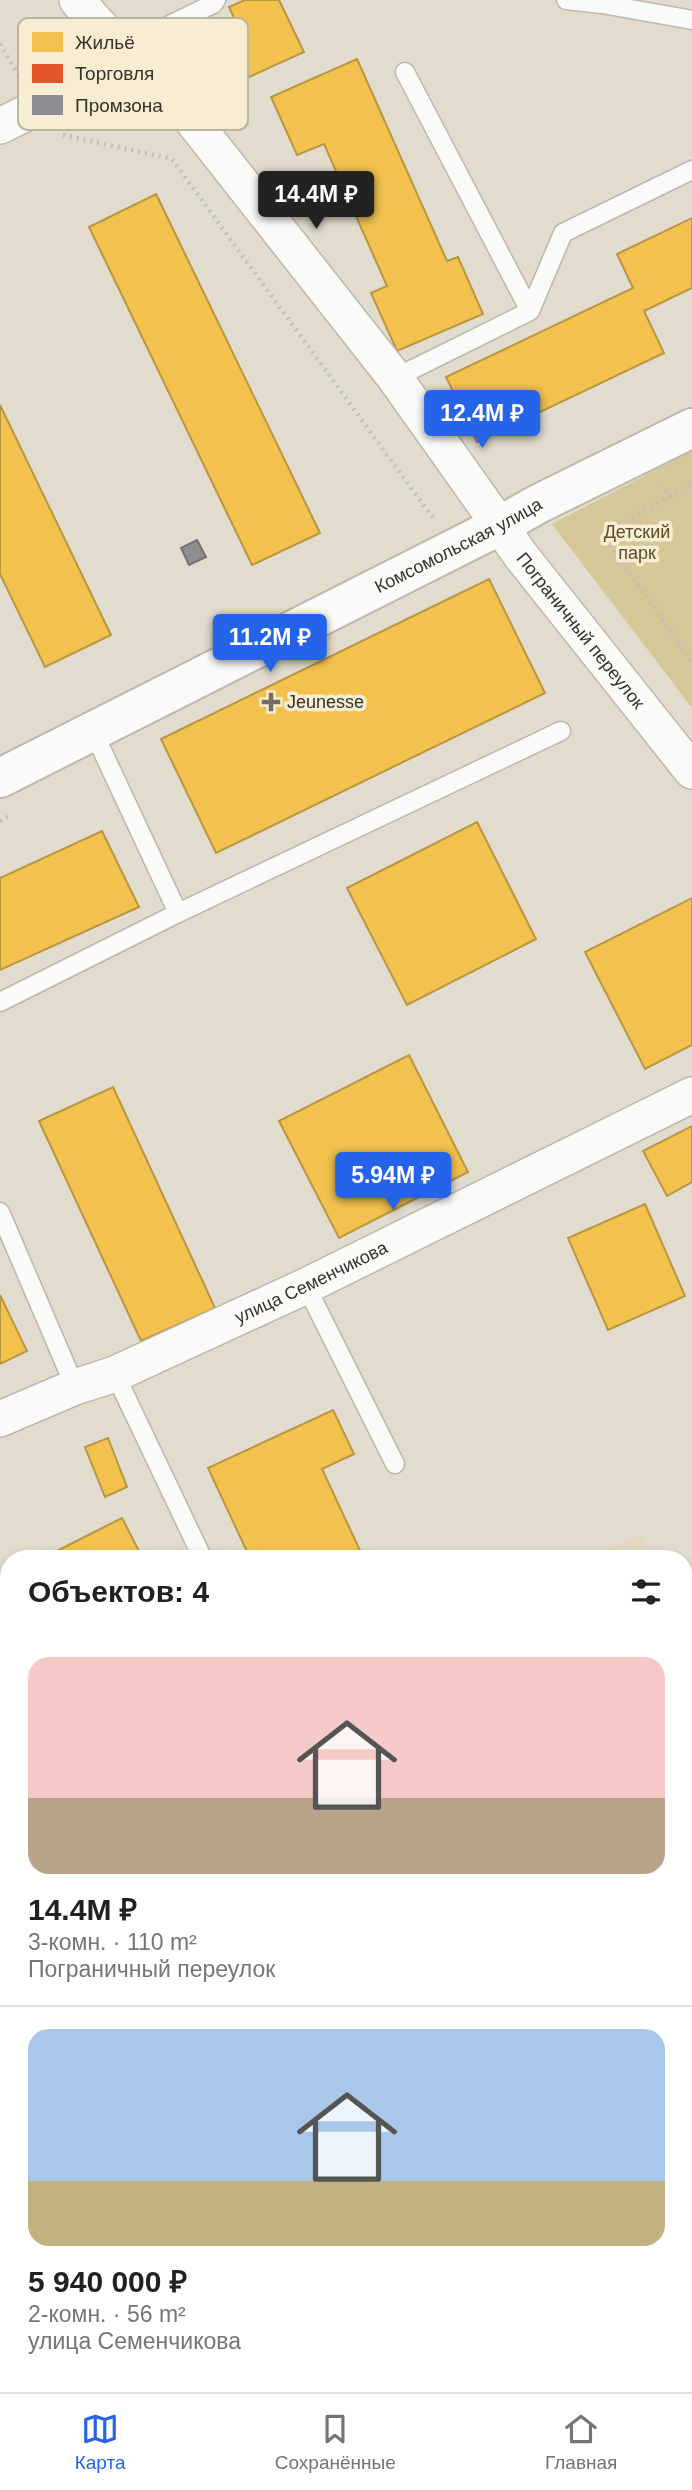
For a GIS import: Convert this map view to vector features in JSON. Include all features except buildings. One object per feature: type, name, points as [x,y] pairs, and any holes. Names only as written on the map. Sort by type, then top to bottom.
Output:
[{"type":"street","name":"Пограничный переулок","points":[[77,0],[94,18]]},
{"type":"street","points":[[0,126],[18,117]]},
{"type":"street","name":"Пограничный переулок","points":[[200,130],[395,377],[522,557],[692,771]]},
{"type":"street","name":"Комсомольская улица","points":[[0,778],[692,428]]},
{"type":"street","name":"улица Семенчикова","points":[[0,1419],[75,1387],[115,1374],[306,1286],[692,1095]]},
{"type":"lane","points":[[189,18],[216,0]]},
{"type":"lane","points":[[566,0],[692,20]]},
{"type":"lane","points":[[405,72],[530,311]]},
{"type":"lane","points":[[395,377],[530,311],[563,233],[692,170]]},
{"type":"lane","points":[[91,730],[178,913]]},
{"type":"lane","points":[[0,1002],[178,913],[561,731]]},
{"type":"lane","points":[[0,1212],[75,1387]]},
{"type":"lane","points":[[306,1286],[395,1464]]},
{"type":"lane","points":[[115,1374],[199,1550]]},
{"type":"path","points":[[0,44],[18,75]]},
{"type":"path","points":[[53,130],[56,134],[172,159],[435,521]]},
{"type":"path","points":[[640,453],[670,496]]},
{"type":"path","points":[[692,483],[602,534],[692,662]]},
{"type":"shaded area","points":[[640,1533],[648,1550],[605,1550]]},
{"type":"green space","name":"Детский парк","points":[[692,451],[692,708],[552,524]]},
{"type":"place","name":"Jeunesse","points":[[271,702]]}]
